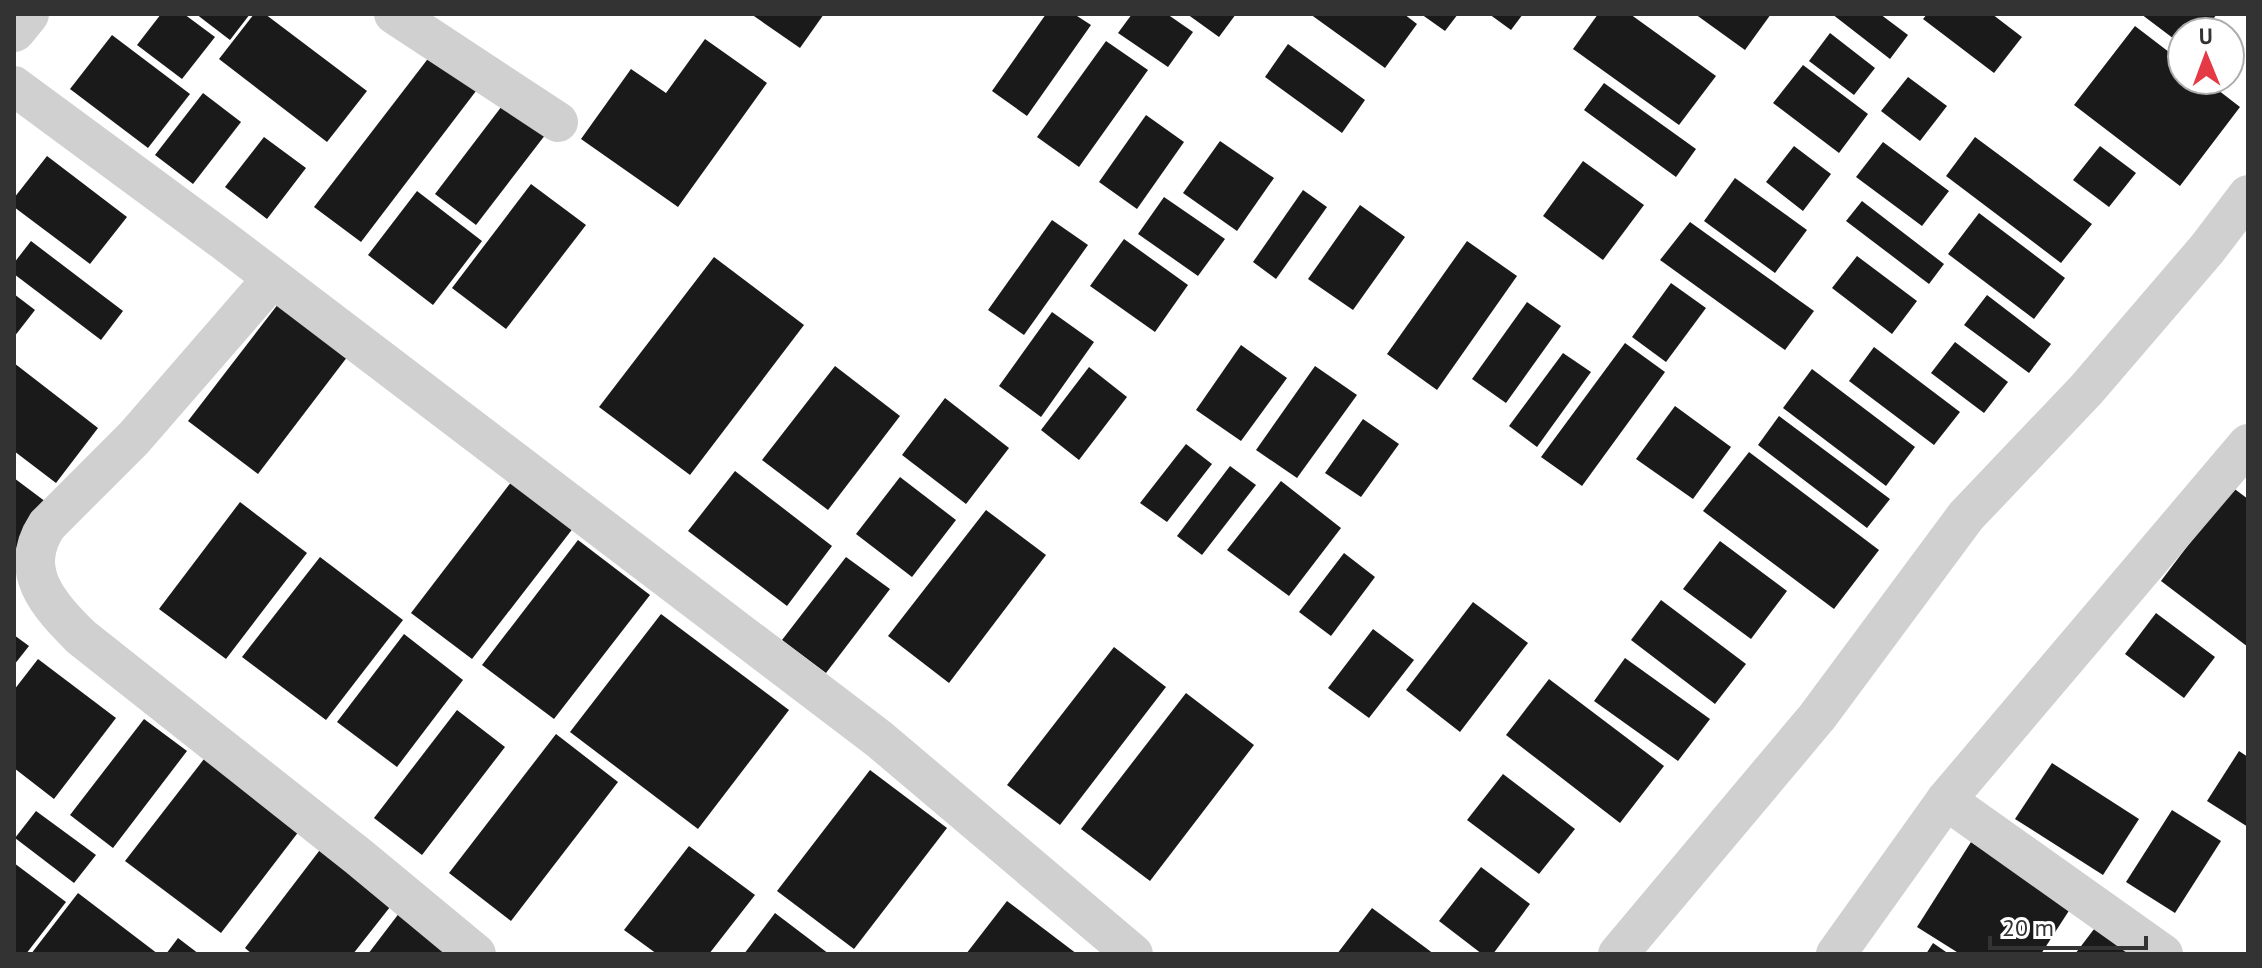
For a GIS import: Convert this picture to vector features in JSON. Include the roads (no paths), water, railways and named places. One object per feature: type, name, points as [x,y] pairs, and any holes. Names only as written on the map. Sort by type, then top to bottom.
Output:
[{"type":"street","points":[[14,30],[27,14]]},
{"type":"street","points":[[394,14],[558,122]]},
{"type":"street","points":[[14,86],[223,240],[879,739],[1133,954]]},
{"type":"street","points":[[1618,954],[1817,717],[1966,516],[2086,390],[2207,249],[2248,195]]},
{"type":"street","points":[[272,279],[134,438],[47,525],[38,538],[34,562],[38,585],[59,615],[81,637],[359,857],[476,954]]},
{"type":"street","points":[[1836,954],[1946,800],[2248,444]]},
{"type":"street","points":[[1946,800],[2163,954]]}]
